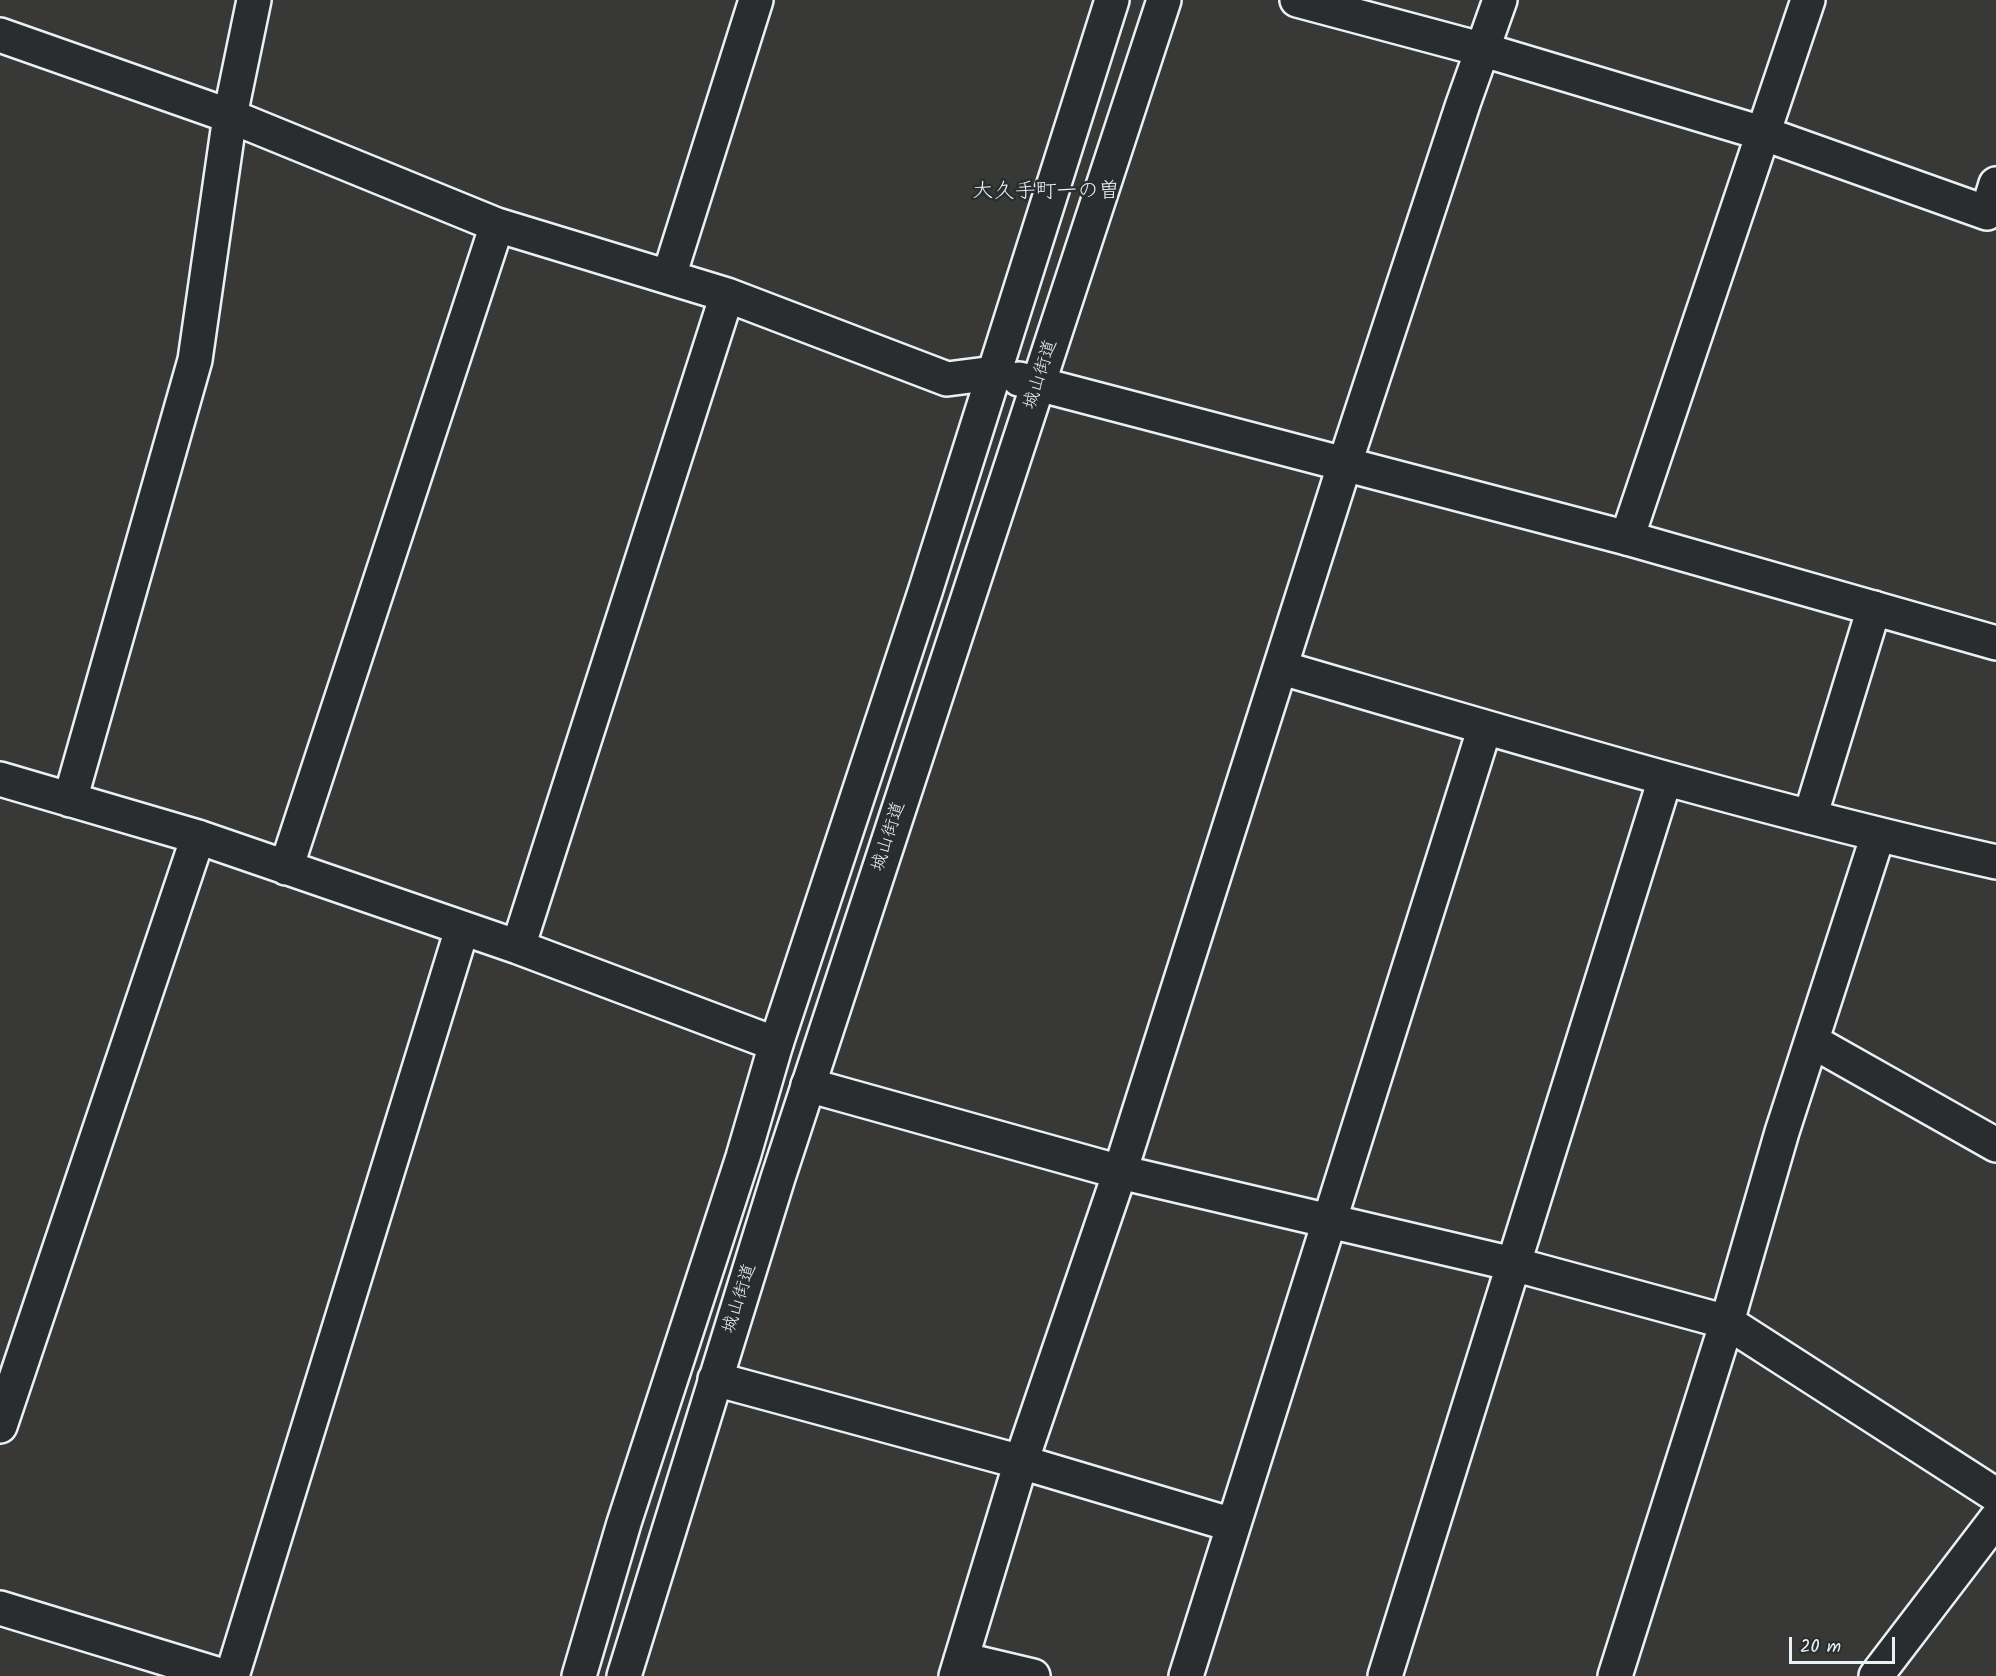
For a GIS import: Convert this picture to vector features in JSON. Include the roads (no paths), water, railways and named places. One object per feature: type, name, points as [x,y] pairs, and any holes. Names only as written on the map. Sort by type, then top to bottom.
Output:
[{"type":"street","points":[[70,800],[195,360],[230,116],[254,0]]},
{"type":"street","points":[[669,276],[756,0]]},
{"type":"street","points":[[579,1676],[624,1523],[743,1157],[776,1044],[925,592],[1112,0]]},
{"type":"street","name":"城山街道","points":[[624,1676],[808,1085],[1164,0]]},
{"type":"street","points":[[1297,0],[1484,50],[1766,134],[1987,213],[1996,184]]},
{"type":"street","points":[[1033,1676],[958,1667],[1021,1462],[1120,1172],[1345,463],[1463,104],[1500,0]]},
{"type":"street","points":[[1628,538],[1766,134],[1808,0]]},
{"type":"street","points":[[0,35],[230,116],[497,225],[727,295],[947,379],[994,373],[1039,384],[1628,538],[1996,643]]},
{"type":"street","points":[[286,868],[497,225]]},
{"type":"street","points":[[518,947],[727,295]]},
{"type":"street","points":[[1810,817],[1874,608]]},
{"type":"street","points":[[1281,668],[1665,779],[1878,836],[1996,862]]},
{"type":"street","points":[[1186,1676],[1485,727]]},
{"type":"street","points":[[0,779],[198,837],[518,947],[776,1044]]},
{"type":"street","points":[[1385,1676],[1665,779]]},
{"type":"street","points":[[1615,1676],[1727,1322],[1782,1132],[1878,836]]},
{"type":"street","points":[[0,1426],[198,837]]},
{"type":"street","points":[[232,1676],[462,928]]},
{"type":"street","points":[[1812,1041],[1996,1145]]},
{"type":"street","points":[[808,1085],[1120,1172],[1328,1223],[1513,1264],[1727,1322],[1996,1495]]},
{"type":"street","points":[[715,1378],[1021,1462],[1233,1525]]},
{"type":"street","points":[[1876,1676],[1996,1519]]},
{"type":"street","points":[[0,1608],[223,1676]]},
{"type":"district","name":"大久手町一の曽","points":[[1046,193]]}]
